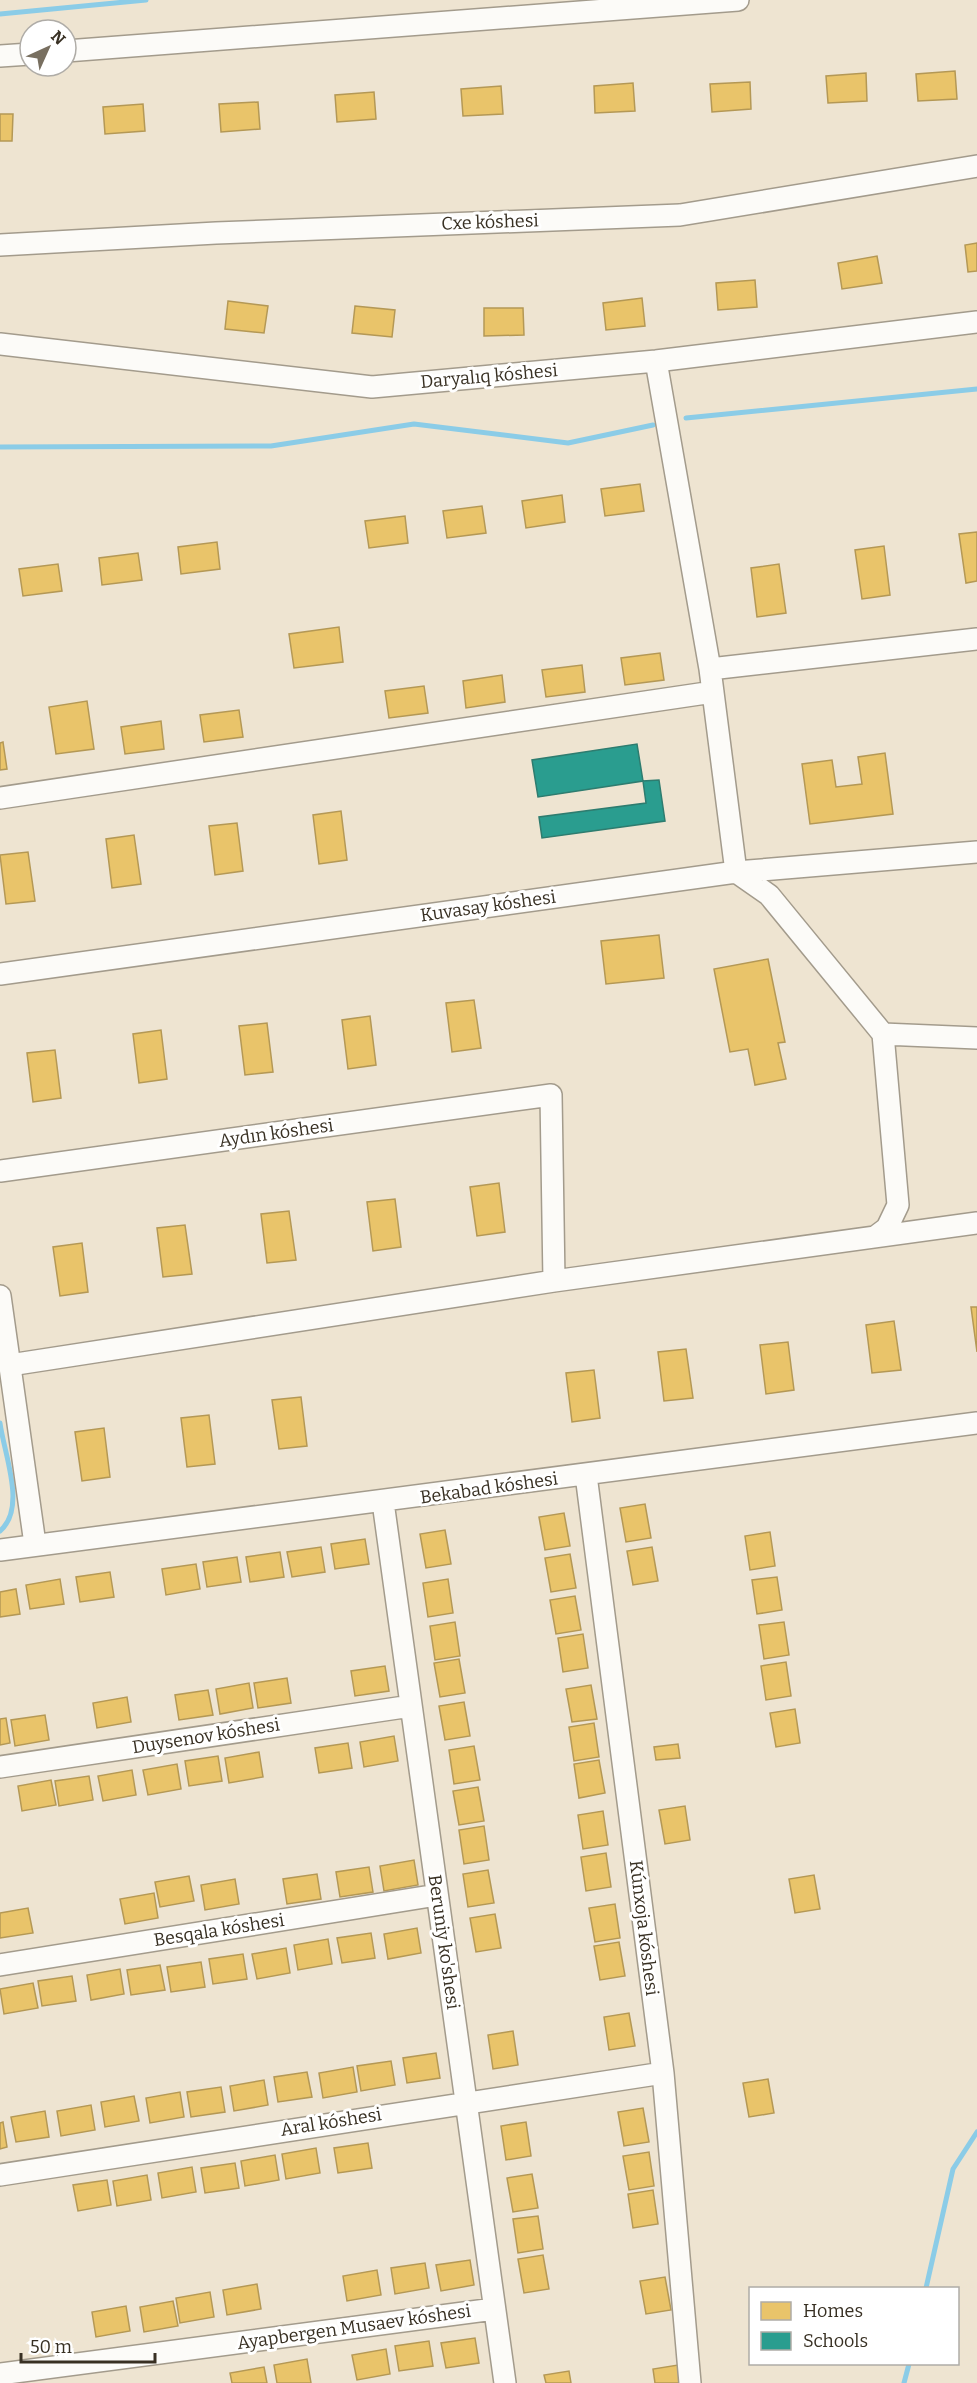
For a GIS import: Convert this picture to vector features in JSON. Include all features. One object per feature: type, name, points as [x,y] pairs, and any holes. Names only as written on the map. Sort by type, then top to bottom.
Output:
[{"type":"street","points":[[78,50],[738,0]]},
{"type":"street","points":[[0,56],[18,55]]},
{"type":"street","name":"Cxe kóshesi","points":[[0,245],[216,233],[680,214],[977,166]]},
{"type":"street","name":"Daryalıq kóshesi","points":[[0,344],[372,387],[656,361],[977,322]]},
{"type":"street","points":[[656,361],[710,669],[736,872],[769,895],[883,1034],[898,1205],[887,1228],[875,1237]]},
{"type":"street","points":[[710,669],[977,639]]},
{"type":"street","points":[[0,798],[713,692]]},
{"type":"street","name":"Kuvasay kóshesi","points":[[0,974],[736,872],[977,852]]},
{"type":"street","points":[[883,1034],[977,1038]]},
{"type":"street","name":"Aydın kóshesi","points":[[0,1171],[551,1095],[554,1281]]},
{"type":"street","points":[[10,1365],[554,1281],[977,1223]]},
{"type":"street","points":[[0,1296],[34,1544]]},
{"type":"street","name":"Bekabad kóshesi","points":[[0,1550],[977,1423]]},
{"type":"street","name":"Kúnxoja kóshesi","points":[[586,1475],[663,2073],[690,2383]]},
{"type":"street","name":"Beruniy ko'shesi","points":[[383,1502],[505,2383]]},
{"type":"street","name":"Duysenov kóshesi","points":[[0,1767],[411,1706]]},
{"type":"street","name":"Besqala kóshesi","points":[[0,1965],[437,1895]]},
{"type":"street","name":"Aral kóshesi","points":[[0,2175],[466,2101],[663,2073]]},
{"type":"street","name":"Ayapbergen Musaev kóshesi","points":[[0,2374],[494,2308]]},
{"type":"building: Homes","points":[[955,71],[957,99],[918,101],[916,74]]},
{"type":"building: Homes","points":[[866,73],[867,101],[828,103],[826,76]]},
{"type":"building: Homes","points":[[750,82],[751,109],[712,112],[710,84]]},
{"type":"building: Homes","points":[[633,83],[635,111],[595,113],[594,86]]},
{"type":"building: Homes","points":[[501,86],[503,114],[463,116],[461,89]]},
{"type":"building: Homes","points":[[374,92],[376,119],[337,122],[335,95]]},
{"type":"building: Homes","points":[[258,102],[260,129],[221,132],[219,104]]},
{"type":"building: Homes","points":[[143,104],[145,131],[105,134],[103,107]]},
{"type":"building: Homes","points":[[0,114],[13,114],[12,141],[0,141]]},
{"type":"building: Homes","points":[[977,243],[977,271],[968,272],[965,245]]},
{"type":"building: Homes","points":[[877,256],[882,283],[842,289],[838,263]]},
{"type":"building: Homes","points":[[755,280],[757,307],[718,310],[716,283]]},
{"type":"building: Homes","points":[[642,298],[645,326],[606,330],[603,303]]},
{"type":"building: Homes","points":[[228,301],[268,306],[264,333],[225,329]]},
{"type":"building: Homes","points":[[355,306],[395,310],[392,337],[352,333]]},
{"type":"building: Homes","points":[[484,308],[523,308],[524,335],[484,336]]},
{"type":"building: Homes","points":[[640,484],[644,511],[605,516],[601,489]]},
{"type":"building: Homes","points":[[562,495],[565,522],[526,528],[522,501]]},
{"type":"building: Homes","points":[[482,506],[486,533],[447,538],[443,511]]},
{"type":"building: Homes","points":[[405,516],[408,543],[369,548],[365,521]]},
{"type":"building: Homes","points":[[977,532],[977,581],[966,583],[959,534]]},
{"type":"building: Homes","points":[[217,542],[220,569],[181,574],[178,547]]},
{"type":"building: Homes","points":[[884,546],[890,595],[862,599],[855,550]]},
{"type":"building: Homes","points":[[138,553],[142,580],[102,585],[99,558]]},
{"type":"building: Homes","points":[[58,564],[62,591],[23,596],[19,569]]},
{"type":"building: Homes","points":[[779,564],[786,613],[757,617],[751,568]]},
{"type":"building: Homes","points":[[339,627],[343,662],[294,668],[289,634]]},
{"type":"building: Homes","points":[[660,653],[664,680],[625,685],[621,658]]},
{"type":"building: Homes","points":[[582,665],[585,692],[546,697],[542,670]]},
{"type":"building: Homes","points":[[502,675],[505,702],[466,708],[463,681]]},
{"type":"building: Homes","points":[[424,686],[428,713],[389,718],[385,691]]},
{"type":"building: Homes","points":[[87,701],[94,749],[56,754],[49,707]]},
{"type":"building: Homes","points":[[239,710],[243,737],[204,742],[200,715]]},
{"type":"building: Homes","points":[[161,721],[164,749],[125,754],[121,727]]},
{"type":"building: Homes","points":[[3,742],[7,769],[0,770],[0,743]]},
{"type":"building: Homes","points":[[885,753],[893,814],[810,824],[802,764],[832,760],[836,787],[862,784],[858,757]]},
{"type":"building: Homes","points":[[341,811],[347,860],[319,864],[313,815]]},
{"type":"building: Homes","points":[[237,823],[243,871],[215,875],[209,826]]},
{"type":"building: Homes","points":[[134,835],[141,884],[112,888],[106,839]]},
{"type":"building: Homes","points":[[28,852],[35,901],[6,904],[0,855]]},
{"type":"building: Homes","points":[[659,935],[664,978],[606,984],[601,941]]},
{"type":"building: Homes","points":[[768,959],[785,1042],[778,1043],[786,1079],[755,1085],[748,1049],[730,1052],[714,969]]},
{"type":"building: Homes","points":[[474,1000],[481,1048],[452,1052],[446,1003]]},
{"type":"building: Homes","points":[[370,1016],[376,1065],[348,1069],[342,1020]]},
{"type":"building: Homes","points":[[267,1023],[273,1072],[245,1075],[239,1026]]},
{"type":"building: Homes","points":[[161,1030],[167,1079],[139,1083],[133,1034]]},
{"type":"building: Homes","points":[[55,1050],[61,1098],[33,1102],[27,1053]]},
{"type":"building: Homes","points":[[499,1183],[505,1232],[477,1236],[470,1187]]},
{"type":"building: Homes","points":[[395,1199],[401,1247],[373,1251],[367,1202]]},
{"type":"building: Homes","points":[[289,1211],[296,1260],[267,1263],[261,1214]]},
{"type":"building: Homes","points":[[185,1225],[192,1274],[163,1277],[157,1228]]},
{"type":"building: Homes","points":[[82,1243],[88,1292],[60,1296],[53,1247]]},
{"type":"building: Homes","points":[[971,1307],[977,1307],[977,1352]]},
{"type":"building: Homes","points":[[894,1321],[901,1370],[872,1373],[866,1325]]},
{"type":"building: Homes","points":[[788,1342],[794,1390],[766,1394],[760,1345]]},
{"type":"building: Homes","points":[[686,1349],[693,1398],[664,1401],[658,1352]]},
{"type":"building: Homes","points":[[594,1370],[600,1418],[572,1422],[566,1373]]},
{"type":"building: Homes","points":[[301,1397],[307,1446],[279,1449],[272,1400]]},
{"type":"building: Homes","points":[[209,1415],[215,1464],[187,1467],[181,1418]]},
{"type":"building: Homes","points":[[104,1428],[110,1477],[82,1481],[75,1432]]},
{"type":"building: Homes","points":[[645,1504],[651,1538],[626,1542],[620,1508]]},
{"type":"building: Homes","points":[[564,1513],[570,1546],[545,1550],[539,1517]]},
{"type":"building: Homes","points":[[445,1530],[451,1564],[426,1568],[420,1534]]},
{"type":"building: Homes","points":[[770,1532],[775,1566],[750,1570],[745,1536]]},
{"type":"building: Homes","points":[[365,1539],[369,1564],[335,1569],[331,1544]]},
{"type":"building: Homes","points":[[321,1547],[325,1572],[292,1577],[287,1552]]},
{"type":"building: Homes","points":[[652,1547],[658,1581],[633,1585],[627,1551]]},
{"type":"building: Homes","points":[[280,1552],[284,1577],[250,1582],[246,1557]]},
{"type":"building: Homes","points":[[570,1554],[576,1588],[551,1592],[545,1558]]},
{"type":"building: Homes","points":[[237,1557],[241,1582],[207,1587],[203,1562]]},
{"type":"building: Homes","points":[[196,1564],[200,1589],[166,1595],[162,1569]]},
{"type":"building: Homes","points":[[110,1572],[114,1597],[80,1602],[76,1577]]},
{"type":"building: Homes","points":[[777,1577],[782,1610],[757,1614],[752,1580]]},
{"type":"building: Homes","points":[[60,1579],[64,1604],[30,1609],[26,1585]]},
{"type":"building: Homes","points":[[448,1579],[453,1613],[428,1617],[423,1583]]},
{"type":"building: Homes","points":[[16,1589],[20,1614],[0,1617],[0,1592]]},
{"type":"building: Homes","points":[[575,1596],[581,1630],[556,1634],[550,1600]]},
{"type":"building: Homes","points":[[455,1622],[460,1656],[435,1660],[430,1626]]},
{"type":"building: Homes","points":[[784,1622],[789,1655],[764,1659],[759,1625]]},
{"type":"building: Homes","points":[[583,1634],[588,1668],[563,1672],[558,1638]]},
{"type":"building: Homes","points":[[459,1659],[465,1693],[440,1697],[434,1663]]},
{"type":"building: Homes","points":[[786,1662],[791,1696],[766,1700],[761,1666]]},
{"type":"building: Homes","points":[[385,1666],[389,1691],[355,1696],[351,1671]]},
{"type":"building: Homes","points":[[287,1678],[291,1703],[258,1708],[254,1683]]},
{"type":"building: Homes","points":[[249,1683],[253,1708],[220,1714],[216,1689]]},
{"type":"building: Homes","points":[[591,1685],[597,1719],[572,1722],[566,1689]]},
{"type":"building: Homes","points":[[208,1690],[213,1715],[179,1720],[175,1695]]},
{"type":"building: Homes","points":[[127,1697],[131,1722],[97,1728],[93,1703]]},
{"type":"building: Homes","points":[[464,1702],[470,1736],[445,1740],[439,1706]]},
{"type":"building: Homes","points":[[795,1709],[800,1743],[776,1747],[770,1713]]},
{"type":"building: Homes","points":[[45,1715],[49,1740],[15,1746],[11,1720]]},
{"type":"building: Homes","points":[[6,1718],[10,1743],[0,1745],[0,1719]]},
{"type":"building: Homes","points":[[594,1723],[599,1757],[574,1761],[569,1727]]},
{"type":"building: Homes","points":[[394,1736],[398,1761],[364,1767],[360,1742]]},
{"type":"building: Homes","points":[[348,1743],[352,1768],[319,1773],[315,1748]]},
{"type":"building: Homes","points":[[678,1744],[680,1758],[656,1760],[654,1747]]},
{"type":"building: Homes","points":[[474,1746],[480,1780],[454,1784],[449,1750]]},
{"type":"building: Homes","points":[[259,1752],[263,1777],[229,1783],[225,1758]]},
{"type":"building: Homes","points":[[218,1756],[222,1781],[189,1786],[185,1761]]},
{"type":"building: Homes","points":[[599,1760],[605,1793],[579,1798],[574,1764]]},
{"type":"building: Homes","points":[[177,1764],[181,1789],[148,1795],[143,1770]]},
{"type":"building: Homes","points":[[132,1770],[136,1795],[103,1801],[98,1776]]},
{"type":"building: Homes","points":[[89,1776],[93,1800],[59,1806],[55,1781]]},
{"type":"building: Homes","points":[[51,1780],[56,1805],[22,1811],[18,1786]]},
{"type":"building: Homes","points":[[478,1787],[484,1821],[459,1825],[453,1791]]},
{"type":"building: Homes","points":[[685,1806],[690,1840],[665,1844],[659,1810]]},
{"type":"building: Homes","points":[[603,1811],[608,1845],[583,1849],[578,1815]]},
{"type":"building: Homes","points":[[484,1826],[489,1860],[464,1864],[459,1830]]},
{"type":"building: Homes","points":[[606,1853],[611,1887],[586,1891],[581,1857]]},
{"type":"building: Homes","points":[[414,1860],[418,1885],[384,1891],[380,1866]]},
{"type":"building: Homes","points":[[369,1867],[373,1892],[340,1897],[336,1872]]},
{"type":"building: Homes","points":[[488,1870],[494,1903],[468,1907],[463,1874]]},
{"type":"building: Homes","points":[[317,1874],[321,1899],[287,1904],[283,1879]]},
{"type":"building: Homes","points":[[814,1875],[820,1909],[795,1913],[789,1879]]},
{"type":"building: Homes","points":[[189,1876],[194,1901],[160,1907],[155,1882]]},
{"type":"building: Homes","points":[[235,1879],[239,1904],[205,1910],[201,1885]]},
{"type":"building: Homes","points":[[154,1893],[158,1918],[125,1924],[120,1899]]},
{"type":"building: Homes","points":[[615,1904],[620,1938],[595,1942],[589,1908]]},
{"type":"building: Homes","points":[[28,1908],[33,1933],[0,1938],[0,1913]]},
{"type":"building: Homes","points":[[495,1914],[501,1948],[476,1952],[470,1918]]},
{"type":"building: Homes","points":[[417,1928],[421,1953],[388,1959],[384,1934]]},
{"type":"building: Homes","points":[[371,1933],[375,1958],[342,1963],[337,1938]]},
{"type":"building: Homes","points":[[328,1939],[332,1964],[298,1970],[294,1945]]},
{"type":"building: Homes","points":[[619,1942],[625,1976],[600,1980],[594,1946]]},
{"type":"building: Homes","points":[[286,1948],[290,1973],[257,1979],[252,1954]]},
{"type":"building: Homes","points":[[243,1954],[247,1979],[213,1984],[209,1959]]},
{"type":"building: Homes","points":[[201,1962],[205,1987],[171,1992],[167,1967]]},
{"type":"building: Homes","points":[[160,1965],[165,1990],[131,1995],[127,1970]]},
{"type":"building: Homes","points":[[120,1969],[124,1994],[91,2000],[87,1975]]},
{"type":"building: Homes","points":[[72,1976],[76,2001],[42,2006],[38,1981]]},
{"type":"building: Homes","points":[[33,1983],[38,2008],[4,2014],[0,1989]]},
{"type":"building: Homes","points":[[629,2013],[635,2046],[609,2050],[604,2017]]},
{"type":"building: Homes","points":[[513,2031],[518,2065],[493,2069],[488,2035]]},
{"type":"building: Homes","points":[[436,2053],[440,2078],[407,2083],[403,2058]]},
{"type":"building: Homes","points":[[391,2061],[395,2085],[361,2091],[357,2066]]},
{"type":"building: Homes","points":[[353,2067],[357,2092],[323,2098],[319,2073]]},
{"type":"building: Homes","points":[[307,2072],[312,2097],[278,2102],[274,2077]]},
{"type":"building: Homes","points":[[768,2079],[774,2113],[749,2117],[743,2083]]},
{"type":"building: Homes","points":[[264,2080],[268,2105],[234,2111],[230,2086]]},
{"type":"building: Homes","points":[[221,2087],[225,2112],[191,2117],[187,2092]]},
{"type":"building: Homes","points":[[180,2092],[184,2117],[150,2123],[146,2098]]},
{"type":"building: Homes","points":[[134,2096],[139,2121],[105,2127],[101,2102]]},
{"type":"building: Homes","points":[[91,2105],[95,2130],[61,2136],[57,2111]]},
{"type":"building: Homes","points":[[643,2108],[649,2142],[624,2146],[618,2112]]},
{"type":"building: Homes","points":[[45,2111],[49,2137],[16,2142],[11,2117]]},
{"type":"building: Homes","points":[[3,2122],[7,2147],[0,2149],[0,2123]]},
{"type":"building: Homes","points":[[526,2122],[531,2156],[506,2160],[501,2126]]},
{"type":"building: Homes","points":[[368,2143],[372,2168],[338,2173],[334,2148]]},
{"type":"building: Homes","points":[[316,2148],[320,2173],[286,2179],[282,2154]]},
{"type":"building: Homes","points":[[649,2152],[654,2186],[629,2190],[623,2156]]},
{"type":"building: Homes","points":[[275,2155],[279,2180],[245,2186],[241,2161]]},
{"type":"building: Homes","points":[[235,2163],[239,2188],[205,2193],[201,2168]]},
{"type":"building: Homes","points":[[192,2167],[196,2192],[162,2198],[158,2173]]},
{"type":"building: Homes","points":[[532,2174],[538,2208],[513,2212],[507,2178]]},
{"type":"building: Homes","points":[[147,2175],[151,2200],[117,2206],[113,2181]]},
{"type":"building: Homes","points":[[107,2180],[111,2205],[78,2211],[73,2185]]},
{"type":"building: Homes","points":[[653,2190],[658,2224],[633,2228],[628,2194]]},
{"type":"building: Homes","points":[[538,2216],[543,2249],[518,2253],[513,2219]]},
{"type":"building: Homes","points":[[543,2255],[549,2289],[524,2293],[518,2259]]},
{"type":"building: Homes","points":[[470,2260],[474,2285],[441,2291],[436,2265]]},
{"type":"building: Homes","points":[[425,2263],[429,2288],[395,2294],[391,2268]]},
{"type":"building: Homes","points":[[377,2270],[381,2295],[347,2301],[343,2276]]},
{"type":"building: Homes","points":[[665,2277],[671,2310],[646,2314],[640,2281]]},
{"type":"building: Homes","points":[[257,2284],[261,2309],[227,2315],[223,2290]]},
{"type":"building: Homes","points":[[210,2292],[214,2317],[180,2323],[176,2298]]},
{"type":"building: Homes","points":[[173,2301],[178,2326],[144,2332],[140,2307]]},
{"type":"building: Homes","points":[[126,2306],[130,2331],[96,2337],[92,2312]]},
{"type":"building: Homes","points":[[475,2338],[479,2363],[446,2368],[441,2343]]},
{"type":"building: Homes","points":[[429,2341],[433,2366],[399,2371],[395,2346]]},
{"type":"building: Homes","points":[[386,2349],[390,2374],[357,2380],[352,2355]]},
{"type":"building: Homes","points":[[307,2359],[311,2383],[277,2383],[274,2365]]},
{"type":"building: Homes","points":[[678,2365],[681,2383],[655,2383],[653,2369]]},
{"type":"building: Homes","points":[[264,2367],[267,2383],[232,2383],[230,2373]]},
{"type":"building: Homes","points":[[569,2371],[571,2383],[546,2383],[544,2375]]},
{"type":"building: Schools","points":[[637,744],[643,781],[538,797],[532,760]]},
{"type":"building: Schools","points":[[659,780],[665,821],[542,838],[539,817],[646,803],[643,781]]},
{"type":"waterway","points":[[0,14],[146,0]]},
{"type":"waterway","points":[[686,418],[977,389]]},
{"type":"waterway","points":[[0,447],[271,446],[414,424],[568,443],[653,425]]},
{"type":"waterway","points":[[0,1423],[13,1495],[8,1521],[0,1531]]},
{"type":"waterway","points":[[926,2287],[953,2169],[977,2132]]},
{"type":"waterway","points":[[904,2383],[909,2365]]}]
